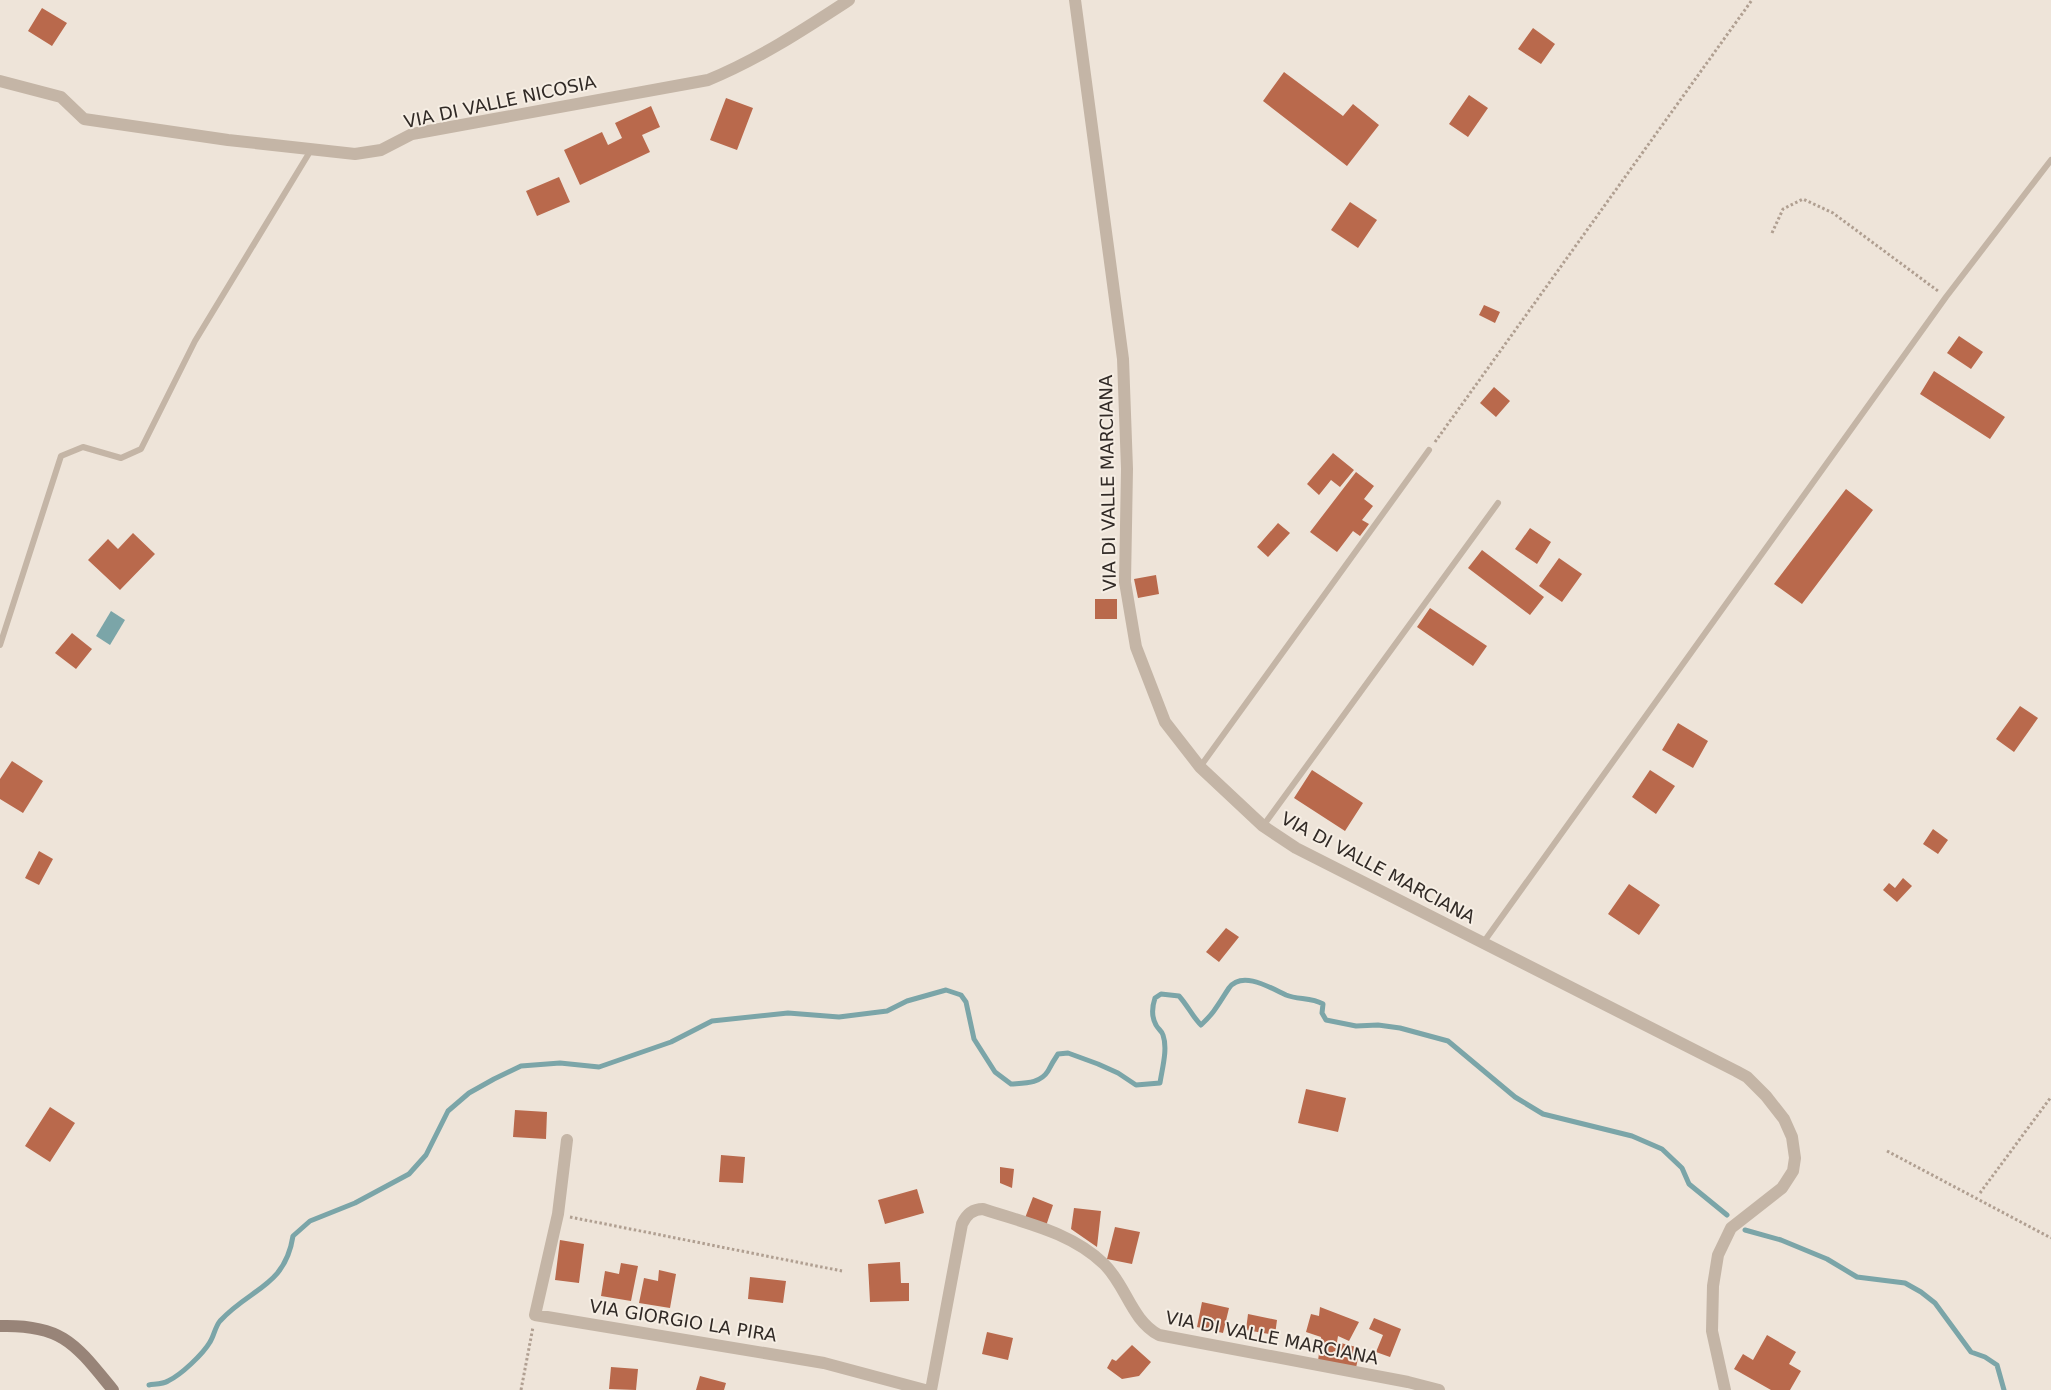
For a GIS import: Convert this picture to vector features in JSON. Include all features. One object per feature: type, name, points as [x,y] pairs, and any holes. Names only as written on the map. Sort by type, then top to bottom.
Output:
[{"type":"street","name":"VIA DI VALLE NICOSIA","points":[[0,81],[61,97],[84,119],[228,140],[355,154],[381,150],[412,134],[708,80],[742,66],[790,39],[849,0]]},
{"type":"street","name":"VIA DI VALLE MARCIANA","points":[[1075,0],[1123,359],[1127,468],[1125,582],[1136,647],[1165,722],[1200,767],[1263,826],[1296,848],[1747,1077],[1766,1096],[1784,1119],[1792,1137],[1795,1158],[1793,1171],[1782,1188],[1730,1228],[1718,1255],[1713,1286],[1712,1331],[1726,1390]]},
{"type":"street","points":[[535,1315],[558,1214],[566,1140]]},
{"type":"street","name":"VIA DI VALLE MARCIANA","points":[[931,1390],[962,1224],[969,1214],[978,1209],[983,1209],[1075,1241],[1104,1264],[1119,1282],[1141,1320],[1150,1331],[1159,1335],[1408,1382],[1439,1390]]},
{"type":"street","name":"VIA GIORGIO LA PIRA","points":[[535,1315],[824,1363],[925,1390]]},
{"type":"street","points":[[0,1326],[34,1328],[58,1334],[67,1339],[84,1354],[113,1390]]},
{"type":"lane","points":[[0,645],[60,456],[83,447],[121,458],[142,449],[196,341],[311,149]]},
{"type":"lane","points":[[1483,942],[1946,298],[2051,160]]},
{"type":"lane","points":[[1200,767],[1429,450]]},
{"type":"lane","points":[[1263,826],[1498,503]]},
{"type":"path","points":[[1429,450],[1752,0]]},
{"type":"path","points":[[1772,233],[1783,209],[1803,199],[1833,213],[1946,298]]},
{"type":"path","points":[[1980,1193],[2051,1097]]},
{"type":"path","points":[[1887,1151],[2051,1238]]},
{"type":"path","points":[[558,1214],[842,1271]]},
{"type":"path","points":[[521,1390],[535,1315]]},
{"type":"water","points":[[111,611],[125,620],[110,645],[96,636]]},
{"type":"building","points":[[42,8],[67,23],[52,46],[28,31]]},
{"type":"building","points":[[1533,28],[1555,44],[1541,64],[1518,49]]},
{"type":"building","points":[[1284,72],[1343,116],[1353,104],[1379,125],[1347,166],[1263,101]]},
{"type":"building","points":[[1469,95],[1488,108],[1468,137],[1449,124]]},
{"type":"building","points":[[726,98],[753,108],[737,150],[710,140]]},
{"type":"building","points":[[651,106],[660,127],[642,135],[650,152],[580,185],[564,150],[602,132],[608,145],[622,138],[615,123]]},
{"type":"building","points":[[559,177],[570,202],[537,216],[526,191]]},
{"type":"building","points":[[1350,202],[1377,220],[1358,248],[1331,230]]},
{"type":"building","points":[[1484,305],[1500,312],[1495,323],[1479,315]]},
{"type":"building","points":[[1959,336],[1983,352],[1971,369],[1947,353]]},
{"type":"building","points":[[1934,371],[2005,417],[1990,439],[1920,394]]},
{"type":"building","points":[[1494,387],[1510,401],[1496,417],[1480,403]]},
{"type":"building","points":[[1333,453],[1354,470],[1340,487],[1331,480],[1319,495],[1307,484]]},
{"type":"building","points":[[1356,472],[1374,486],[1364,499],[1373,506],[1362,520],[1369,524],[1360,536],[1353,531],[1337,552],[1310,532]]},
{"type":"building","points":[[1846,489],[1873,510],[1802,604],[1774,584]]},
{"type":"building","points":[[1278,523],[1290,533],[1268,557],[1257,547]]},
{"type":"building","points":[[1530,528],[1551,542],[1537,564],[1515,549]]},
{"type":"building","points":[[133,533],[155,554],[120,590],[88,560],[108,539],[118,549]]},
{"type":"building","points":[[1482,550],[1544,597],[1530,615],[1468,568]]},
{"type":"building","points":[[1559,558],[1582,574],[1562,602],[1539,586]]},
{"type":"building","points":[[1156,575],[1159,594],[1138,598],[1134,579]]},
{"type":"building","points":[[1095,599],[1117,599],[1117,619],[1095,619]]},
{"type":"building","points":[[1430,608],[1487,646],[1473,666],[1417,627]]},
{"type":"building","points":[[72,633],[92,649],[76,669],[55,653]]},
{"type":"building","points":[[2020,706],[2038,718],[2014,752],[1996,739]]},
{"type":"building","points":[[1678,723],[1708,741],[1693,768],[1662,750]]},
{"type":"building","points":[[12,761],[43,781],[23,813],[0,799],[0,779]]},
{"type":"building","points":[[1312,770],[1363,803],[1345,831],[1294,798]]},
{"type":"building","points":[[1650,770],[1675,786],[1656,814],[1632,797]]},
{"type":"building","points":[[1933,829],[1948,840],[1938,854],[1923,844]]},
{"type":"building","points":[[39,851],[53,859],[39,885],[25,878]]},
{"type":"building","points":[[1903,878],[1912,886],[1897,902],[1883,890],[1889,883],[1895,888]]},
{"type":"building","points":[[1629,884],[1660,905],[1639,935],[1608,914]]},
{"type":"building","points":[[1226,928],[1239,937],[1219,962],[1206,952]]},
{"type":"building","points":[[1306,1089],[1346,1098],[1338,1132],[1298,1123]]},
{"type":"building","points":[[50,1107],[75,1123],[50,1162],[25,1146]]},
{"type":"building","points":[[515,1110],[547,1112],[546,1139],[513,1137]]},
{"type":"building","points":[[721,1155],[745,1157],[743,1183],[719,1182]]},
{"type":"building","points":[[1000,1167],[1014,1169],[1012,1188],[1000,1183]]},
{"type":"building","points":[[917,1189],[924,1213],[885,1224],[878,1200]]},
{"type":"building","points":[[1033,1197],[1053,1205],[1046,1226],[1025,1218]]},
{"type":"building","points":[[1074,1208],[1101,1211],[1097,1247],[1071,1229]]},
{"type":"building","points":[[1115,1227],[1140,1232],[1132,1264],[1107,1259]]},
{"type":"building","points":[[560,1240],[584,1244],[579,1283],[555,1280]]},
{"type":"building","points":[[900,1262],[901,1283],[909,1283],[909,1301],[870,1302],[868,1264]]},
{"type":"building","points":[[621,1263],[638,1266],[631,1301],[601,1296],[605,1271],[619,1274]]},
{"type":"building","points":[[659,1270],[676,1274],[670,1308],[639,1303],[644,1278],[658,1281]]},
{"type":"building","points":[[750,1277],[786,1281],[783,1303],[748,1299]]},
{"type":"building","points":[[1202,1302],[1229,1308],[1223,1333],[1197,1327]]},
{"type":"building","points":[[1320,1307],[1359,1322],[1349,1341],[1338,1336],[1337,1342],[1360,1348],[1356,1368],[1318,1361],[1321,1337],[1306,1332],[1311,1314],[1319,1316]]},
{"type":"building","points":[[1248,1314],[1277,1320],[1275,1335],[1246,1330]]},
{"type":"building","points":[[1374,1318],[1401,1329],[1390,1357],[1376,1352],[1383,1335],[1369,1329]]},
{"type":"building","points":[[987,1332],[1013,1338],[1008,1360],[982,1354]]},
{"type":"building","points":[[1767,1335],[1796,1352],[1789,1364],[1801,1371],[1790,1390],[1771,1390],[1734,1369],[1743,1354],[1753,1360]]},
{"type":"building","points":[[1132,1345],[1151,1362],[1139,1376],[1122,1379],[1107,1368],[1112,1359],[1116,1361]]},
{"type":"building","points":[[611,1367],[638,1369],[636,1390],[609,1389]]},
{"type":"building","points":[[700,1376],[726,1383],[724,1390],[696,1390]]},
{"type":"waterway","points":[[149,1385],[164,1383],[173,1378],[197,1358],[207,1347],[220,1321],[231,1310],[274,1277],[289,1253],[293,1236],[310,1221],[355,1203],[409,1174],[426,1155],[448,1111],[469,1093],[494,1079],[521,1066],[560,1063],[599,1067],[671,1042],[712,1021],[788,1013],[839,1017],[887,1011],[907,1001],[946,990],[961,995],[966,1002],[974,1039],[995,1072],[1011,1084],[1036,1081],[1045,1075],[1058,1054],[1068,1053],[1118,1073],[1136,1085],[1160,1083],[1165,1046],[1162,1034],[1153,1018],[1155,998],[1161,994],[1179,996],[1201,1025],[1213,1012],[1229,988],[1235,983],[1249,980],[1257,982],[1291,997],[1314,1000],[1323,1004],[1322,1013],[1326,1020],[1356,1026],[1378,1025],[1400,1028],[1448,1041],[1515,1097],[1543,1114],[1632,1136],[1662,1149],[1682,1168],[1689,1184],[1727,1215]]},
{"type":"waterway","points":[[1745,1230],[1781,1240],[1827,1259],[1857,1277],[1905,1283],[1921,1292],[1935,1303],[1971,1352],[1985,1357],[1997,1365],[2004,1390]]}]
